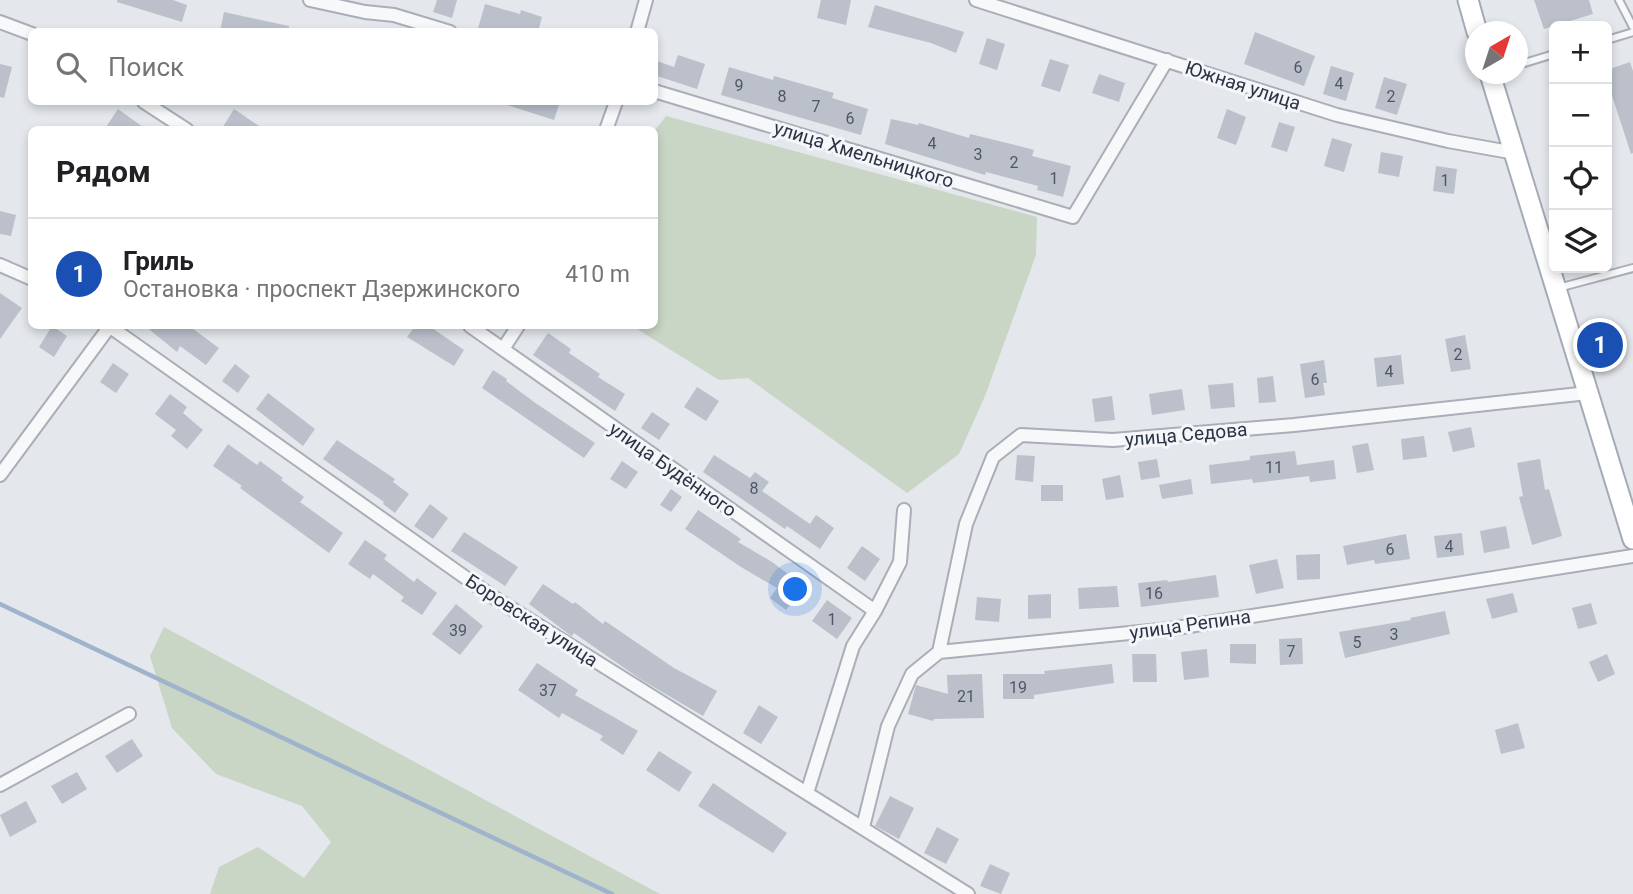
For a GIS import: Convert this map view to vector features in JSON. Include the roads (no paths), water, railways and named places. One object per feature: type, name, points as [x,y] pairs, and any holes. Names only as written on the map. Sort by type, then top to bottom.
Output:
[{"type":"main road","points":[[1468,0],[1474,21]]},
{"type":"main road","points":[[1493,84],[1633,539]]},
{"type":"street","points":[[310,0],[365,12],[394,15],[437,28]]},
{"type":"street","points":[[638,28],[646,0]]},
{"type":"street","name":"Южная улица","points":[[976,0],[1337,115],[1448,141],[1515,153]]},
{"type":"street","points":[[0,22],[28,32]]},
{"type":"street","name":"улица Хмельницкого","points":[[658,92],[1073,217],[1167,60]]},
{"type":"street","points":[[149,105],[181,126]]},
{"type":"street","points":[[607,126],[615,105]]},
{"type":"street","points":[[0,265],[28,277]]},
{"type":"street","points":[[0,475],[107,329]]},
{"type":"street","name":"Боровская улица","points":[[113,329],[493,597],[968,894]]},
{"type":"street","name":"улица Будённого","points":[[475,329],[875,611]]},
{"type":"street","points":[[503,349],[516,329]]},
{"type":"street","name":"улица Седова","points":[[940,652],[966,524],[993,457],[1021,435],[1112,440],[1294,425],[1588,393]]},
{"type":"street","points":[[807,793],[853,646],[875,611],[900,562],[904,510]]},
{"type":"street","name":"улица Репина","points":[[940,652],[1170,629],[1633,556]]},
{"type":"street","points":[[863,827],[888,726],[912,674],[940,652]]},
{"type":"street","points":[[0,785],[129,714]]},
{"type":"lane","points":[[1612,38],[1633,30],[1619,0]]},
{"type":"lane","points":[[1528,62],[1549,55]]},
{"type":"lane","points":[[1556,289],[1633,268]]},
{"type":"waterway","points":[[0,604],[612,894]]},
{"type":"place","name":"Гриль","points":[[1600,345]]}]
